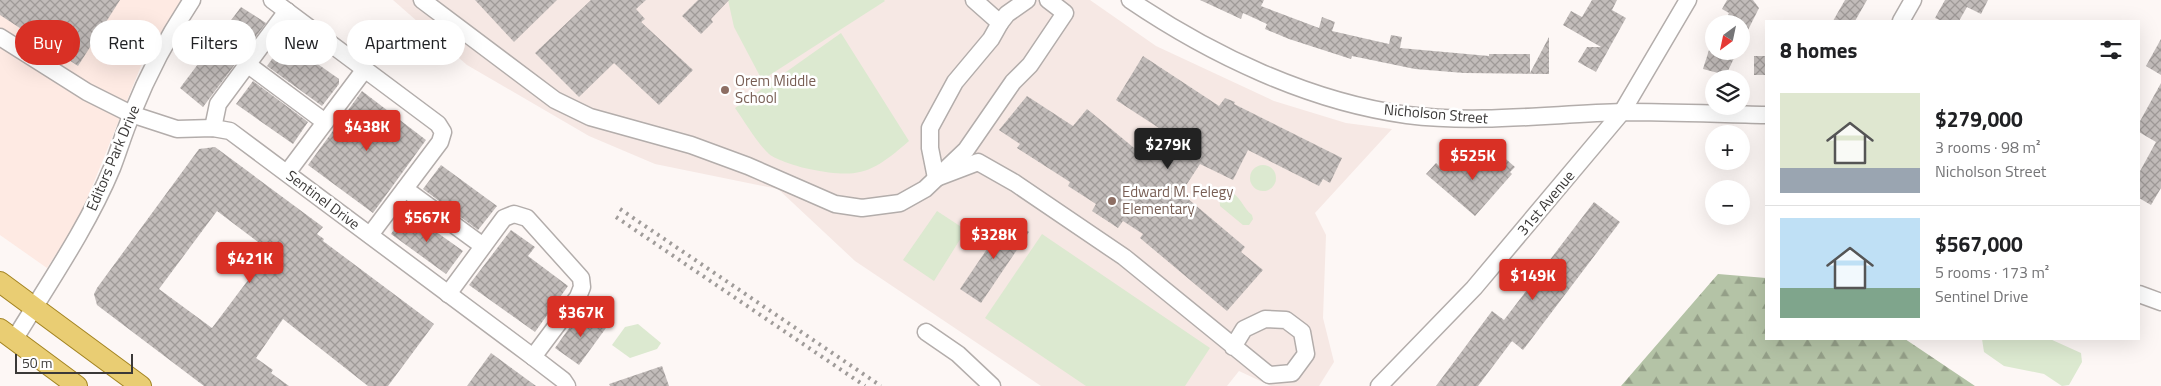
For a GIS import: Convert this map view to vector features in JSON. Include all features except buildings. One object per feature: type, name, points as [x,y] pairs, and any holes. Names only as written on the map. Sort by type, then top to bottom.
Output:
[{"type":"main road","points":[[0,282],[141,386]]},
{"type":"main road","points":[[7,334],[77,386]]},
{"type":"street","name":"Editors Park Drive","points":[[7,334],[34,307],[98,197],[112,168],[131,114],[157,57],[192,0]]},
{"type":"street","points":[[272,0],[438,124],[443,132],[440,142],[370,235]]},
{"type":"street","points":[[422,0],[554,100],[590,117],[691,145],[748,166],[835,204],[862,208],[900,203],[925,189],[966,150],[1013,82],[1030,65],[1065,13],[1048,0]]},
{"type":"street","points":[[974,0],[1000,22]]},
{"type":"street","points":[[936,178],[930,148],[930,128],[955,82],[991,39],[1000,22],[1007,14],[1027,0]]},
{"type":"street","name":"Nicholson Street","points":[[1130,0],[1234,60],[1279,80],[1332,98],[1408,115],[1476,119],[1622,112],[1765,115]]},
{"type":"street","name":"31st Avenue","points":[[1379,386],[1474,288],[1622,112],[1688,0]]},
{"type":"street","points":[[1902,20],[1913,0]]},
{"type":"street","points":[[256,52],[287,11]]},
{"type":"street","name":"Sentinel Drive","points":[[0,37],[87,92],[131,114],[177,129],[213,128],[230,131],[533,357],[567,386]]},
{"type":"street","points":[[213,128],[218,104],[246,65]]},
{"type":"street","points":[[248,65],[325,122]]},
{"type":"street","points":[[287,173],[365,69]]},
{"type":"street","points":[[936,178],[978,162],[1016,183],[1124,257],[1233,347]]},
{"type":"street","points":[[405,189],[483,246]]},
{"type":"street","points":[[448,294],[504,218],[514,214],[527,218],[581,278],[582,287],[578,296],[533,357]]},
{"type":"street","points":[[2140,294],[2161,302]]},
{"type":"street","points":[[926,332],[958,354],[992,386]]},
{"type":"shaded area","points":[[0,0],[185,0],[162,34],[162,20],[90,20],[90,65],[142,65],[79,219],[47,268],[0,235]]},
{"type":"shaded area","name":"Edward M. Felegy Elementary","points":[[393,0],[1090,0],[1156,46],[1274,101],[1346,123],[1392,129],[1315,213],[1326,235],[1323,318],[1334,362],[1319,386],[1271,386],[1239,371],[1227,386],[1041,386],[855,261],[778,189],[655,164],[589,136],[465,63],[465,20],[416,20]]},
{"type":"green space","points":[[728,0],[885,1],[762,80],[734,27]]},
{"type":"green space","points":[[841,33],[909,141],[874,167],[853,173],[809,169],[772,156],[760,144],[735,108]]},
{"type":"green space","points":[[1263,165],[1272,169],[1276,178],[1272,187],[1263,191],[1254,187],[1250,178],[1254,169]]},
{"type":"green space","points":[[1230,192],[1236,196],[1252,215],[1253,219],[1249,225],[1243,225],[1220,206],[1222,197]]},
{"type":"green space","points":[[937,211],[966,230],[934,281],[903,260]]},
{"type":"green space","points":[[1042,234],[1210,348],[1185,386],[1086,386],[985,318]]},
{"type":"green space","points":[[1718,274],[1765,278],[1765,340],[1906,340],[1975,386],[1621,386]]},
{"type":"green space","points":[[638,324],[661,343],[657,349],[630,358],[612,345],[625,327]]},
{"type":"green space","points":[[1982,340],[2052,340],[2081,353],[2082,362],[2069,385],[2062,386],[2044,374],[2004,366],[1984,352]]},
{"type":"railway","points":[[620,209],[881,386]]},
{"type":"railway","points":[[616,217],[865,386]]},
{"type":"place","name":"Orem Middle School","points":[[725,90]]},
{"type":"place","name":"Edward M. Felegy Elementary","points":[[1112,201]]}]
